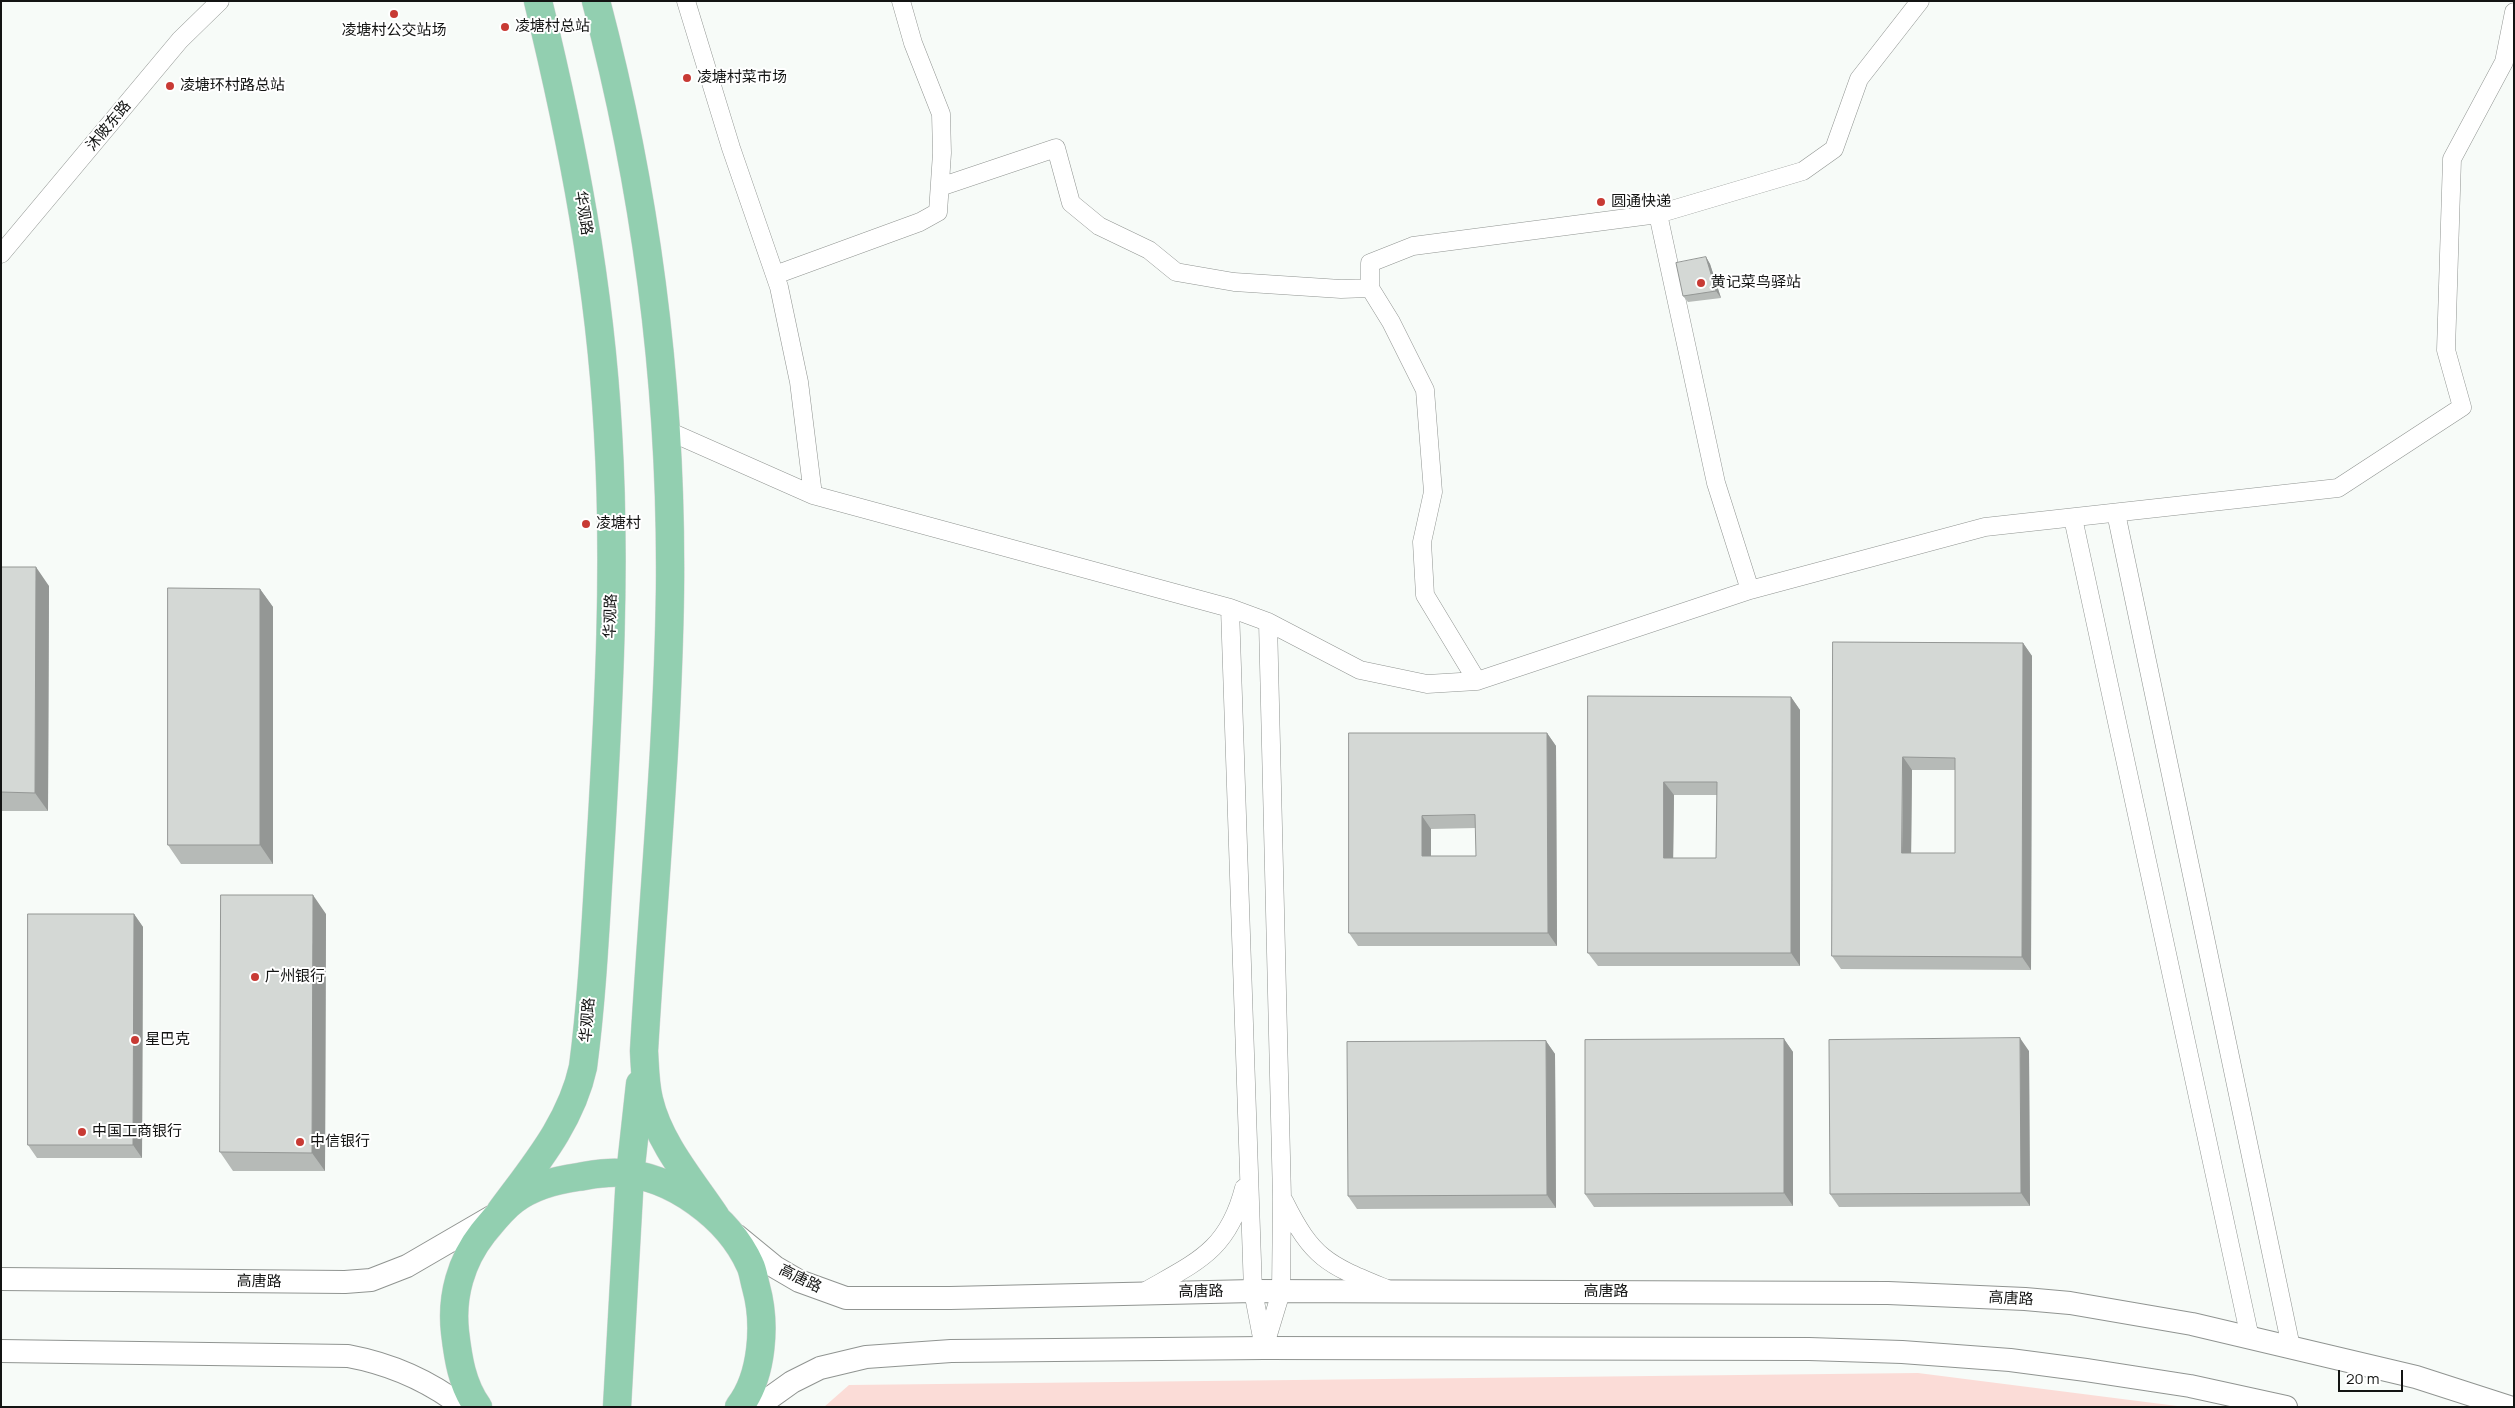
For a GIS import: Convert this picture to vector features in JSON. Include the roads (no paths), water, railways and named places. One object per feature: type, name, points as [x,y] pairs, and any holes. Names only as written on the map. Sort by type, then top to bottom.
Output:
[{"type":"main road","name":"华观路","points":[[500,1212],[565,1120],[578,1093],[584,1068],[603,792],[612,588],[608,430],[596,304],[573,151],[538,1]]},
{"type":"main road","points":[[596,1],[618,89],[638,185],[655,303],[666,430],[670,560],[668,672],[662,800],[644,1051],[630,1175],[617,1407]]},
{"type":"main road","points":[[644,1051],[649,1101],[661,1133],[716,1217],[726,1228],[751,1265],[761,1305],[760,1354],[746,1398],[739,1407]]},
{"type":"main road","points":[[478,1407],[458,1364],[453,1316],[460,1274],[474,1245],[500,1212],[516,1199],[537,1187],[561,1179],[597,1174],[630,1175],[679,1191],[716,1217]]},
{"type":"street","name":"沐陂东路","points":[[1,254],[204,9],[220,1]]},
{"type":"street","points":[[686,1],[688,15],[728,139],[775,275],[799,382],[813,494]]},
{"type":"street","points":[[775,275],[920,222],[938,212],[942,153],[940,114],[913,43],[901,1]]},
{"type":"street","points":[[1477,681],[1425,595],[1422,542],[1433,492],[1425,390],[1391,322],[1370,288],[1370,263],[1413,246],[1658,214],[1803,171],[1834,149],[1859,79],[1920,1]]},
{"type":"street","points":[[666,430],[813,494],[1230,608],[1268,622],[1360,670],[1427,684],[1477,681],[1750,590],[1985,527],[2338,488],[2462,407],[2446,350],[2452,159],[2504,62],[2514,12]]},
{"type":"street","points":[[940,187],[1056,148],[1071,203],[1099,226],[1149,250],[1176,272],[1234,282],[1341,289],[1370,288]]},
{"type":"street","points":[[1658,214],[1716,483],[1750,590]]},
{"type":"street","points":[[2116,513],[2291,1347]]},
{"type":"street","points":[[2073,518],[2250,1338]]},
{"type":"street","points":[[1230,608],[1254,1291],[1264,1348]]},
{"type":"street","points":[[1264,1348],[1281,1292],[1282,1198],[1268,622]]},
{"type":"street","points":[[1144,1292],[1202,1258],[1214,1248],[1231,1227],[1239,1208],[1249,1170]]},
{"type":"street","points":[[1282,1198],[1298,1230],[1322,1258],[1339,1269],[1394,1292]]},
{"type":"street","name":"高唐路","points":[[1,1279],[345,1282],[371,1280],[407,1266],[500,1212]]},
{"type":"street","name":"高唐路","points":[[716,1217],[775,1267],[799,1281],[846,1298],[950,1298],[1144,1292],[1254,1291],[1888,1293],[2025,1299],[2070,1304],[2192,1324],[2416,1377],[2508,1407]]},
{"type":"street","points":[[757,1407],[792,1382],[820,1368],[866,1357],[951,1351],[1264,1348],[1809,1349],[1902,1352],[2010,1360],[2190,1386],[2286,1407]]},
{"type":"street","points":[[1,1351],[348,1356],[378,1362],[407,1372],[463,1407]]},
{"type":"street","points":[[2190,1386],[2207,1407]]},
{"type":"place","name":"凌塘村公交站场","points":[[394,14]]},
{"type":"place","name":"凌塘村总站","points":[[505,27]]},
{"type":"place","name":"凌塘村菜市场","points":[[687,78]]},
{"type":"place","name":"凌塘环村路总站","points":[[170,86]]},
{"type":"place","name":"圆通快递","points":[[1601,202]]},
{"type":"place","name":"黄记菜鸟驿站","points":[[1701,283]]},
{"type":"place","name":"凌塘村","points":[[586,524]]},
{"type":"place","name":"广州银行","points":[[255,977]]},
{"type":"place","name":"星巴克","points":[[135,1040]]},
{"type":"place","name":"中国工商银行","points":[[82,1132]]},
{"type":"place","name":"中信银行","points":[[300,1142]]}]
